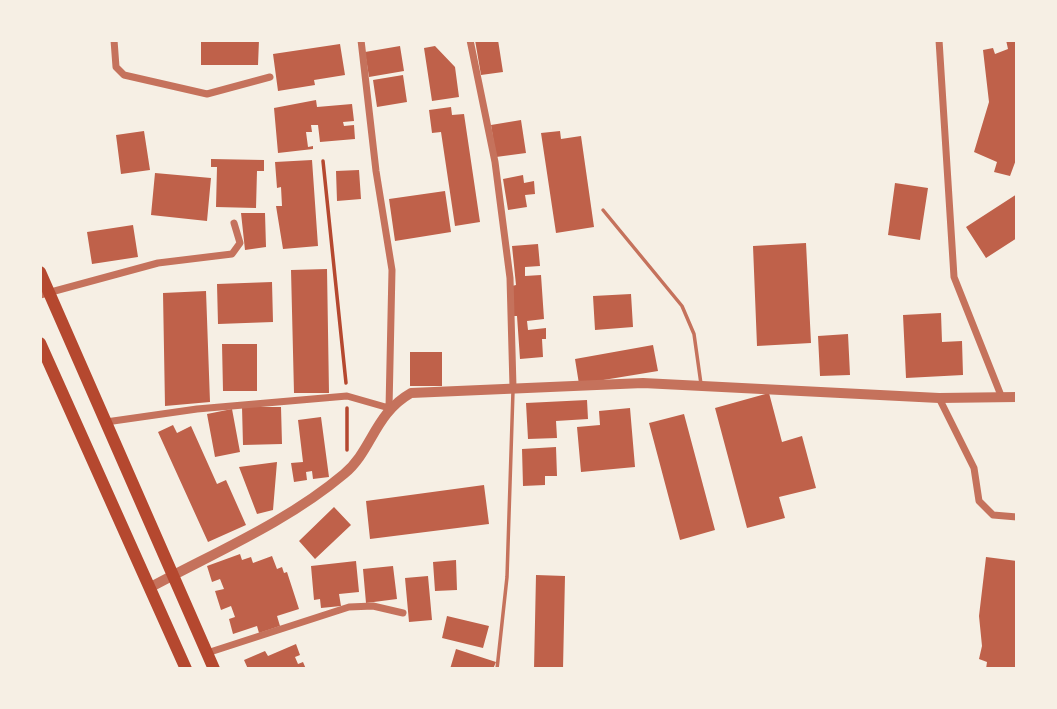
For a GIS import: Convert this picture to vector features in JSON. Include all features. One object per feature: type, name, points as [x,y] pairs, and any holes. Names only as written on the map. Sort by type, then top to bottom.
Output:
[{"type":"main road","points":[[40,272],[45,293],[106,422],[214,669]]},
{"type":"main road","points":[[40,343],[186,669]]},
{"type":"street","points":[[114,40],[116,67],[124,75],[207,94],[270,77]]},
{"type":"street","points":[[361,40],[376,171],[392,270],[389,408]]},
{"type":"street","points":[[470,40],[495,162],[510,278],[513,387]]},
{"type":"street","points":[[939,40],[954,277],[1002,398]]},
{"type":"street","points":[[45,293],[158,263],[232,254],[240,243],[234,223]]},
{"type":"street","points":[[151,587],[266,528],[346,473],[389,408],[411,393],[643,383],[939,398],[1017,397]]},
{"type":"street","points":[[106,422],[197,409],[347,396],[389,408]]},
{"type":"street","points":[[939,398],[974,468],[979,501],[993,514],[1017,517]]},
{"type":"street","points":[[207,653],[349,607],[373,606],[403,613]]},
{"type":"lane","points":[[603,210],[682,306],[694,334],[701,386]]},
{"type":"lane","points":[[497,669],[507,577],[513,387]]},
{"type":"path","points":[[323,161],[347,396],[346,473]]},
{"type":"building","points":[[201,40],[259,40],[258,65],[201,65]]},
{"type":"building","points":[[475,40],[498,40],[503,72],[481,75]]},
{"type":"building","points":[[1006,40],[1017,40],[1017,157],[1010,176],[994,172],[997,162],[974,152],[989,102],[983,50],[993,48],[995,54],[1008,49]]},
{"type":"building","points":[[340,44],[345,75],[314,80],[315,85],[278,91],[273,54]]},
{"type":"building","points":[[400,46],[404,71],[369,77],[365,52]]},
{"type":"building","points":[[435,46],[455,67],[459,97],[432,101],[424,48]]},
{"type":"building","points":[[403,75],[407,102],[377,107],[373,80]]},
{"type":"building","points":[[316,100],[317,107],[352,104],[354,121],[343,122],[344,126],[354,125],[355,139],[320,142],[318,125],[311,125],[312,132],[306,132],[308,147],[313,146],[313,149],[278,153],[274,108]]},
{"type":"building","points":[[451,107],[452,115],[464,114],[480,222],[455,226],[441,132],[432,133],[429,110]]},
{"type":"building","points":[[521,120],[526,153],[496,157],[491,125]]},
{"type":"building","points":[[144,131],[150,170],[121,174],[116,135]]},
{"type":"building","points":[[560,131],[561,139],[581,136],[594,227],[556,233],[541,133]]},
{"type":"building","points":[[211,159],[264,160],[264,171],[257,171],[256,208],[216,207],[217,167],[211,167]]},
{"type":"building","points":[[312,160],[318,246],[283,249],[276,206],[282,206],[281,187],[277,188],[275,162]]},
{"type":"building","points":[[359,170],[361,199],[337,201],[336,171]]},
{"type":"building","points":[[155,173],[211,178],[207,221],[151,215]]},
{"type":"building","points":[[523,175],[524,183],[534,181],[535,194],[525,195],[527,207],[508,210],[503,179]]},
{"type":"building","points":[[895,183],[928,188],[920,240],[888,235]]},
{"type":"building","points":[[445,191],[451,232],[395,241],[389,199]]},
{"type":"building","points":[[1017,194],[1017,238],[986,258],[966,227]]},
{"type":"building","points":[[241,213],[265,213],[266,247],[245,250]]},
{"type":"building","points":[[133,225],[138,257],[92,264],[87,232]]},
{"type":"building","points":[[806,243],[811,343],[757,346],[753,246]]},
{"type":"building","points":[[538,244],[540,266],[525,267],[525,276],[541,275],[544,319],[527,321],[528,330],[546,328],[546,339],[542,339],[543,357],[520,359],[517,316],[512,316],[512,286],[516,285],[512,246]]},
{"type":"building","points":[[327,269],[329,393],[294,393],[291,270]]},
{"type":"building","points":[[272,282],[273,322],[218,324],[217,284]]},
{"type":"building","points":[[206,291],[210,402],[165,406],[163,293]]},
{"type":"building","points":[[631,294],[633,327],[595,330],[593,296]]},
{"type":"building","points":[[941,313],[942,342],[962,341],[963,375],[906,378],[903,315]]},
{"type":"building","points":[[848,334],[850,375],[820,376],[818,336]]},
{"type":"building","points":[[222,344],[257,344],[257,391],[223,391]]},
{"type":"building","points":[[653,345],[658,371],[579,384],[575,359]]},
{"type":"building","points":[[410,352],[442,352],[442,386],[410,386]]},
{"type":"building","points":[[769,393],[782,442],[802,436],[816,488],[779,497],[785,518],[747,528],[715,408]]},
{"type":"building","points":[[587,400],[588,419],[556,421],[557,438],[528,439],[526,403]]},
{"type":"building","points":[[242,407],[281,407],[282,444],[243,445]]},
{"type":"building","points":[[630,408],[635,467],[581,472],[577,427],[600,425],[599,411]]},
{"type":"building","points":[[232,409],[240,452],[215,457],[207,414]]},
{"type":"building","points":[[684,414],[715,530],[680,540],[649,423]]},
{"type":"building","points":[[321,417],[329,477],[313,479],[312,471],[306,472],[307,480],[294,482],[291,463],[303,462],[298,420]]},
{"type":"building","points":[[173,425],[177,433],[191,426],[217,484],[226,480],[246,525],[208,542],[158,432]]},
{"type":"building","points":[[556,447],[557,476],[545,476],[545,485],[523,486],[522,449]]},
{"type":"building","points":[[277,462],[273,510],[257,514],[239,467]]},
{"type":"building","points":[[484,485],[489,524],[370,539],[366,501]]},
{"type":"building","points":[[334,507],[351,525],[315,559],[299,541]]},
{"type":"building","points":[[240,554],[242,560],[251,557],[253,563],[272,556],[277,569],[282,567],[284,573],[287,572],[299,609],[277,616],[280,626],[259,633],[257,626],[233,634],[229,619],[235,617],[231,606],[221,610],[215,591],[224,589],[220,579],[212,582],[207,566]]},
{"type":"building","points":[[986,557],[1017,561],[1017,669],[986,669],[987,662],[979,659],[982,646],[979,616]]},
{"type":"building","points":[[456,560],[457,590],[435,591],[433,562]]},
{"type":"building","points":[[356,561],[359,592],[339,594],[341,606],[321,608],[320,599],[314,600],[311,566]]},
{"type":"building","points":[[393,566],[397,599],[366,603],[363,569]]},
{"type":"building","points":[[536,575],[565,576],[563,669],[534,669]]},
{"type":"building","points":[[428,576],[432,620],[409,622],[405,578]]},
{"type":"building","points":[[447,616],[489,626],[483,648],[442,638]]},
{"type":"building","points":[[296,644],[300,655],[295,657],[298,664],[303,662],[306,669],[248,669],[244,660],[265,651],[268,656]]},
{"type":"building","points":[[456,649],[496,662],[493,669],[450,669]]}]
